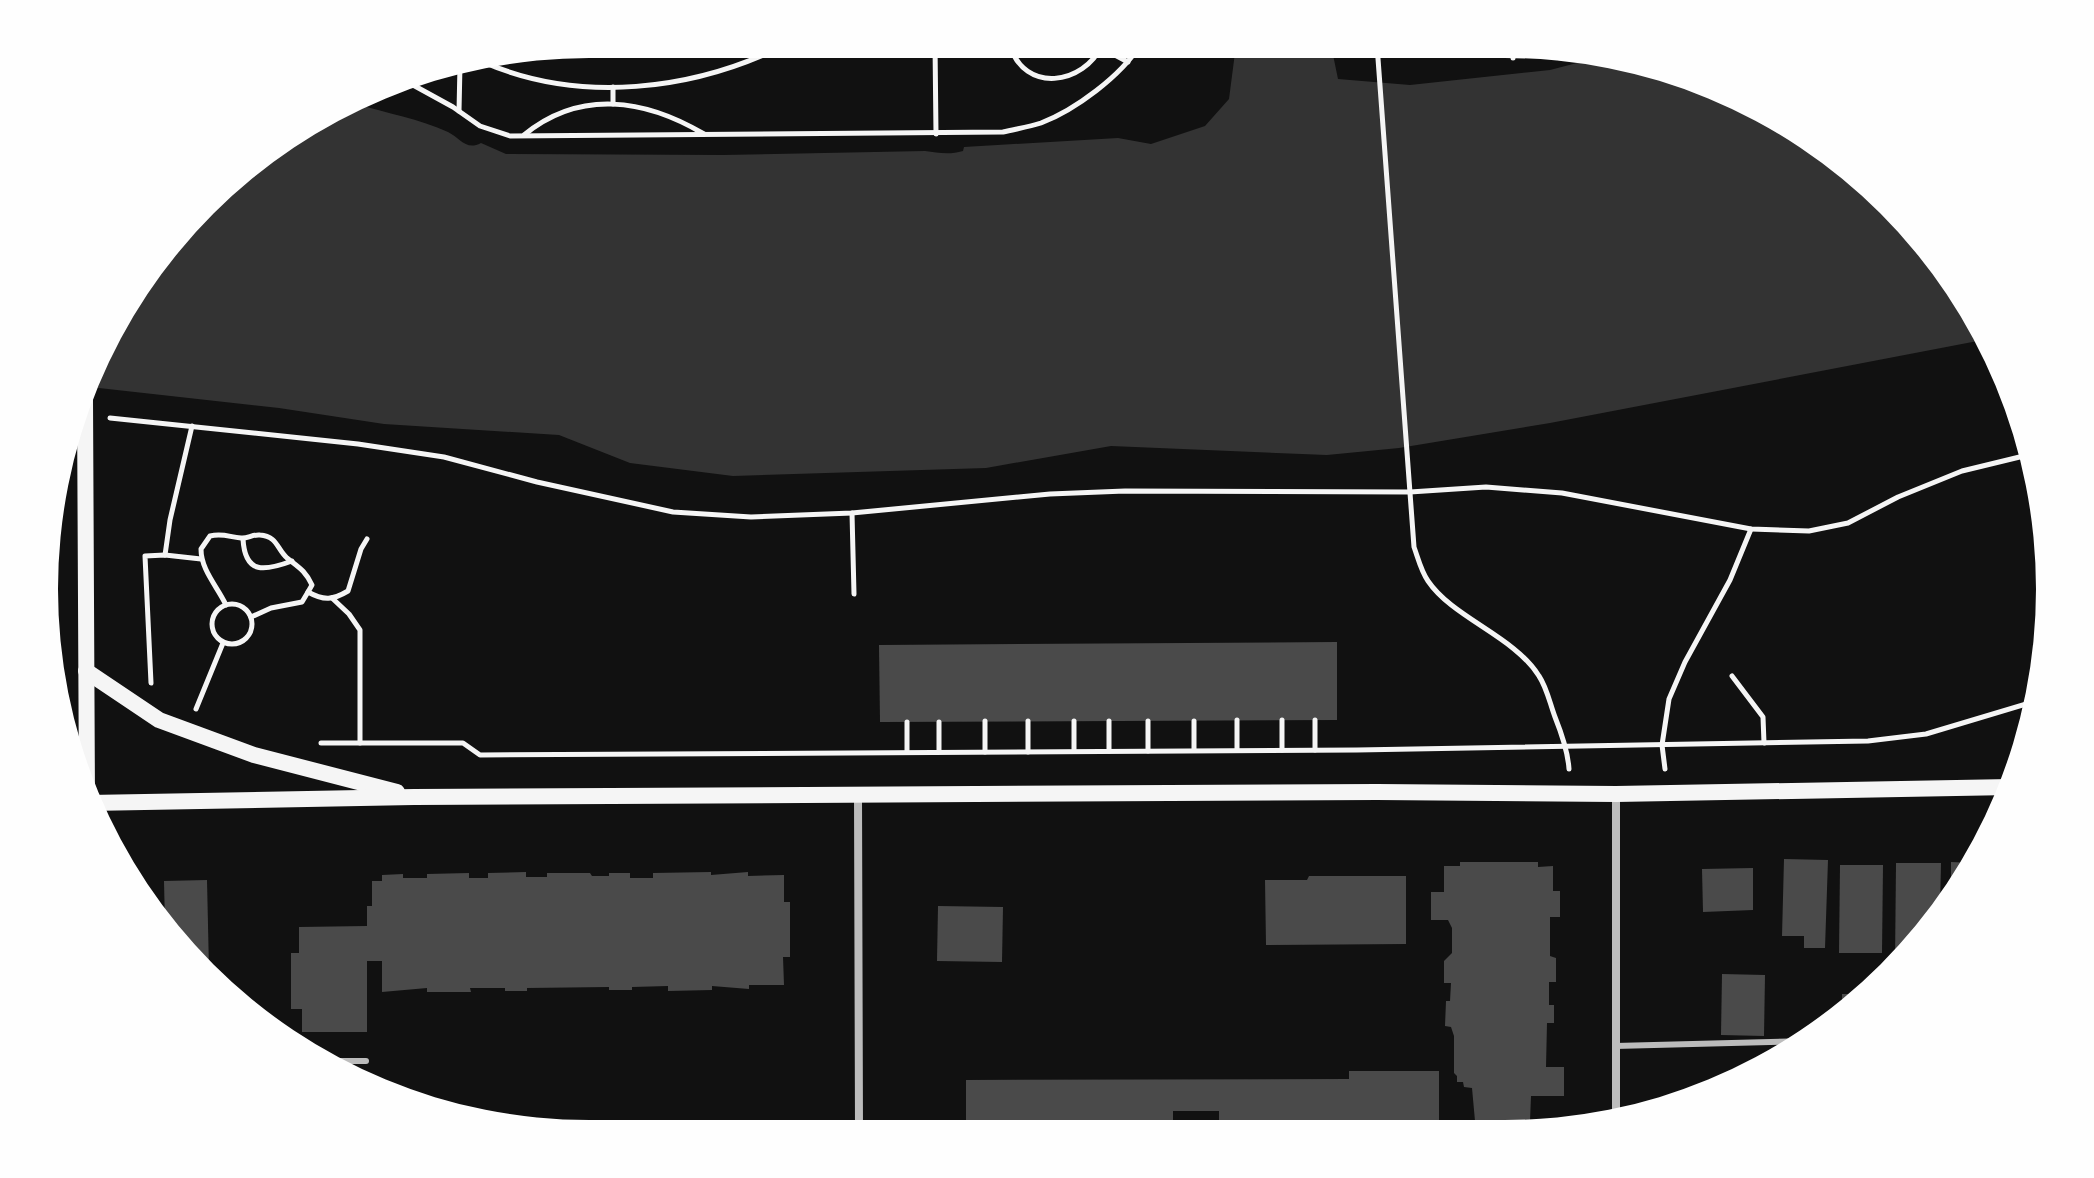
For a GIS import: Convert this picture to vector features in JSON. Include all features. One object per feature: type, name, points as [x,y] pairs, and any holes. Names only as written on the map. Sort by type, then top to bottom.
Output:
[{"type":"main road","points":[[85,422],[87,764]]},
{"type":"main road","points":[[86,671],[159,720],[254,755],[414,797]]},
{"type":"main road","points":[[103,802],[1377,792],[1665,794],[1998,787]]},
{"type":"street","points":[[1616,794],[1616,1108]]},
{"type":"street","points":[[858,795],[859,1120]]},
{"type":"lane","points":[[1615,1046],[1782,1042]]},
{"type":"lane","points":[[346,1061],[366,1061]]},
{"type":"path","points":[[495,67],[573,86],[613,87],[685,81],[754,58]]},
{"type":"path","points":[[935,58],[936,134]]},
{"type":"path","points":[[1016,58],[1038,77],[1058,79],[1097,58]]},
{"type":"path","points":[[1121,58],[1128,62]]},
{"type":"path","points":[[416,87],[480,126],[510,136],[1003,132],[1042,123],[1091,96],[1131,58]]},
{"type":"path","points":[[1377,58],[1414,547],[1427,580],[1444,598],[1512,648],[1539,676],[1568,756],[1569,794]]},
{"type":"path","points":[[459,111],[460,74]]},
{"type":"path","points":[[613,87],[613,104]]},
{"type":"path","points":[[523,136],[562,111],[588,105],[613,104],[675,117],[705,135]]},
{"type":"path","points":[[106,417],[358,444],[444,457],[537,482],[673,512],[751,517],[852,513],[1050,494],[1125,491],[1410,492],[1486,487],[1562,493],[1751,529],[1809,531],[1848,523],[1898,497],[1962,471],[2019,457]]},
{"type":"path","points":[[165,555],[192,426]]},
{"type":"path","points":[[852,513],[854,594]]},
{"type":"path","points":[[1665,794],[1662,745],[1669,699],[1685,662],[1730,580],[1751,529]]},
{"type":"path","points":[[226,605],[213,579],[202,568],[201,549],[210,536],[221,534],[243,539],[260,535],[270,538],[277,542],[285,557],[301,566],[312,585],[302,602],[271,608],[251,617]]},
{"type":"path","points":[[243,539],[244,553],[252,565],[262,569],[292,561]]},
{"type":"path","points":[[308,592],[319,598],[332,598],[348,591],[367,539]]},
{"type":"path","points":[[152,686],[145,556],[201,559]]},
{"type":"path","points":[[332,598],[360,630],[360,743]]},
{"type":"path","points":[[226,605],[239,605],[251,617],[253,626],[247,638],[236,645],[223,643],[214,633],[212,619],[226,605]]},
{"type":"path","points":[[184,711],[194,714],[223,643]]},
{"type":"path","points":[[1732,676],[1763,717],[1764,743]]},
{"type":"path","points":[[308,743],[463,743],[480,755],[1315,750],[1868,741],[1926,734],[2023,705]]},
{"type":"path","points":[[1237,720],[1237,750]]},
{"type":"path","points":[[1282,720],[1282,750]]},
{"type":"path","points":[[1315,720],[1315,750]]},
{"type":"path","points":[[985,721],[985,752]]},
{"type":"path","points":[[1028,721],[1028,752]]},
{"type":"path","points":[[1074,721],[1074,751]]},
{"type":"path","points":[[1109,721],[1109,751]]},
{"type":"path","points":[[1148,721],[1148,751]]},
{"type":"path","points":[[1194,721],[1194,750]]},
{"type":"path","points":[[907,722],[907,752]]},
{"type":"path","points":[[939,722],[939,752]]},
{"type":"shaded area","points":[[1234,58],[1334,58],[1338,79],[1410,85],[1550,70],[1576,63],[1609,68],[1676,86],[1771,129],[1800,147],[1855,190],[1926,266],[1947,294],[1974,342],[1550,423],[1399,448],[1327,455],[1111,446],[986,468],[733,476],[630,463],[559,435],[384,424],[279,408],[97,388],[147,294],[190,239],[239,190],[294,147],[367,107],[426,123],[448,132],[467,145],[481,143],[506,154],[949,153],[963,151],[964,147],[1118,138],[1151,144],[1205,126],[1229,99]]},
{"type":"building","points":[[1337,642],[1337,720],[880,722],[879,645]]},
{"type":"building","points":[[1784,859],[1828,860],[1825,948],[1804,948],[1804,936],[1782,936]]},
{"type":"building","points":[[1460,862],[1538,862],[1538,867],[1553,866],[1553,891],[1560,891],[1560,917],[1550,917],[1550,956],[1556,958],[1556,982],[1549,982],[1549,1005],[1554,1005],[1554,1023],[1547,1023],[1546,1067],[1564,1067],[1564,1096],[1531,1096],[1530,1119],[1475,1120],[1472,1088],[1457,1082],[1454,1073],[1454,1036],[1451,1027],[1445,1026],[1446,1001],[1450,1001],[1451,983],[1444,983],[1444,961],[1452,953],[1452,928],[1448,920],[1431,920],[1431,892],[1444,892],[1444,866],[1460,866]]},
{"type":"building","points":[[1951,862],[1960,862],[1951,877]]},
{"type":"building","points":[[1896,863],[1941,863],[1940,893],[1895,948]]},
{"type":"building","points":[[1840,865],[1883,865],[1882,953],[1839,953]]},
{"type":"building","points":[[1753,868],[1753,910],[1703,912],[1702,869]]},
{"type":"building","points":[[526,872],[526,877],[547,877],[547,873],[609,876],[609,873],[630,873],[630,878],[653,878],[653,873],[711,872],[711,875],[748,872],[748,876],[784,875],[784,902],[790,902],[790,957],[783,957],[784,985],[749,985],[749,989],[712,986],[712,990],[668,991],[668,986],[632,987],[632,990],[609,990],[609,987],[527,988],[527,991],[470,988],[471,992],[427,992],[427,988],[382,992],[382,961],[367,961],[367,1032],[302,1032],[302,1009],[291,1009],[291,953],[299,953],[299,927],[367,926],[367,906],[372,906],[372,881],[382,881],[382,875],[427,878],[427,874],[469,873],[469,878],[488,878],[488,873]]},
{"type":"building","points":[[1309,876],[1406,876],[1406,944],[1266,945],[1265,880],[1307,880]]},
{"type":"building","points":[[207,880],[209,959],[165,907],[164,881]]},
{"type":"building","points":[[938,906],[1003,907],[1002,962],[937,961]]},
{"type":"building","points":[[1722,974],[1765,975],[1764,1036],[1721,1035]]},
{"type":"building","points":[[1349,1071],[1439,1071],[1439,1120],[1219,1120],[1219,1111],[1173,1111],[1173,1120],[966,1120],[966,1080],[1349,1079]]}]
